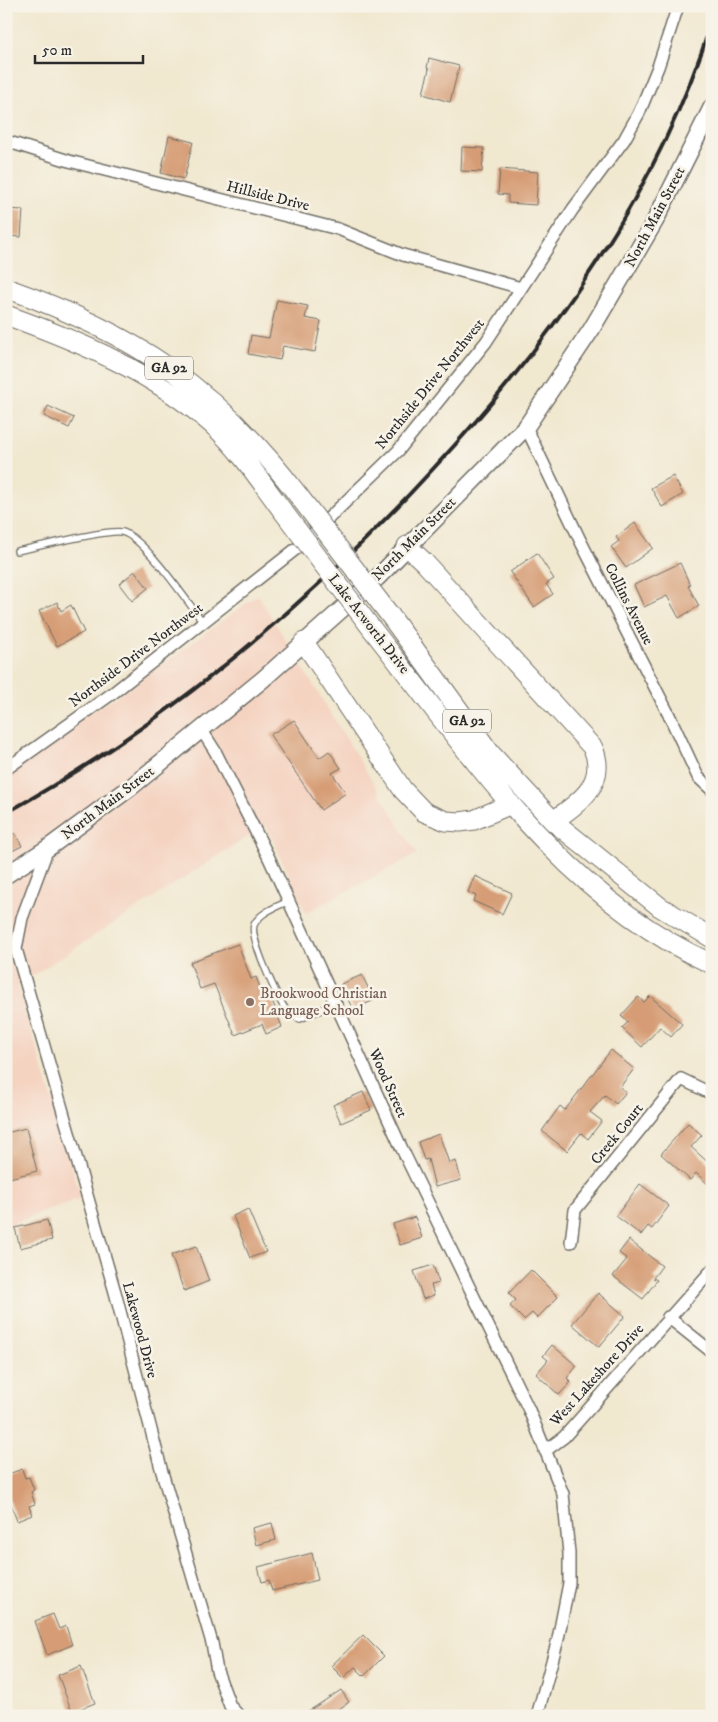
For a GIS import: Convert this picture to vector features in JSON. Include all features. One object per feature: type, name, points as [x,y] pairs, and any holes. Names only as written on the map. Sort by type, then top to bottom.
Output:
[{"type":"main road","name":"North Main Street","points":[[6,875],[48,848],[130,787],[262,680],[376,578],[526,427],[591,330],[655,221],[712,106]]},
{"type":"main road","name":"Lake Acworth Drive","points":[[6,288],[77,315],[113,333],[188,381],[220,407],[248,434],[298,495],[389,614],[491,754],[553,822],[660,907],[712,938]]},
{"type":"main road","name":"Lake Acworth Drive","points":[[6,315],[71,340],[122,363],[179,399],[216,428],[234,447],[372,629],[511,804],[555,852],[602,895],[664,938],[712,964]]},
{"type":"main road","points":[[407,546],[593,748],[598,764],[595,782],[577,804],[553,822]]},
{"type":"main road","points":[[304,642],[403,790],[424,812],[446,821],[467,822],[492,814],[511,804]]},
{"type":"street","name":"Northside Drive Northwest","points":[[6,769],[113,693],[301,545],[398,451],[486,342],[631,127],[658,67],[678,6]]},
{"type":"street","name":"Hillside Drive","points":[[6,141],[69,162],[338,229],[403,255],[521,288]]},
{"type":"street","name":"Collins Avenue","points":[[526,427],[698,777],[712,790]]},
{"type":"street","name":"Wood Street","points":[[200,729],[215,751],[289,901],[402,1149],[529,1410],[545,1451]]},
{"type":"street","name":"Lakewood Drive","points":[[48,848],[11,946],[115,1292],[162,1472],[212,1643],[217,1671],[230,1706],[239,1716]]},
{"type":"street","name":"Creek Court","points":[[571,1242],[575,1210],[682,1079],[712,1094]]},
{"type":"street","name":"West Lakeshore Drive","points":[[545,1451],[564,1437],[712,1270]]},
{"type":"street","points":[[668,1318],[712,1352]]},
{"type":"street","points":[[537,1716],[558,1639],[570,1583],[563,1494],[545,1451]]},
{"type":"lane","points":[[17,552],[98,535],[122,532],[144,546],[203,622]]},
{"type":"lane","points":[[289,901],[271,909],[258,919],[253,926],[253,936],[263,961],[290,1014],[300,1019],[336,1004]]},
{"type":"shaded area","points":[[258,595],[417,854],[306,913],[266,825],[18,985],[81,1198],[6,1226],[6,765],[130,688]]},
{"type":"building","points":[[429,58],[459,66],[450,102],[423,94],[429,69],[427,68]]},
{"type":"building","points":[[169,136],[193,142],[184,179],[161,173]]},
{"type":"building","points":[[462,147],[484,148],[482,172],[461,171]]},
{"type":"building","points":[[500,169],[538,172],[536,205],[508,203],[508,195],[498,194]]},
{"type":"building","points":[[6,209],[23,210],[21,237],[6,236]]},
{"type":"building","points":[[277,300],[308,306],[305,318],[321,321],[315,352],[283,346],[280,360],[248,354],[251,335],[269,338]]},
{"type":"building","points":[[48,406],[74,418],[69,428],[44,416]]},
{"type":"building","points":[[673,476],[683,494],[662,507],[651,488]]},
{"type":"building","points":[[635,523],[653,548],[626,568],[611,547],[619,541],[616,537]]},
{"type":"building","points":[[537,553],[554,579],[546,584],[553,594],[534,607],[510,572]]},
{"type":"building","points":[[680,563],[690,585],[688,586],[699,606],[679,618],[667,596],[644,607],[634,585]]},
{"type":"building","points":[[135,571],[148,588],[132,601],[119,584]]},
{"type":"building","points":[[57,602],[61,611],[71,605],[84,632],[57,646],[39,611]]},
{"type":"building","points":[[294,720],[319,758],[329,751],[341,768],[332,773],[346,793],[321,810],[270,735]]},
{"type":"building","points":[[15,833],[22,846],[6,854],[6,838]]},
{"type":"building","points":[[475,876],[512,893],[502,914],[473,901],[476,896],[468,892]]},
{"type":"building","points":[[238,944],[251,979],[256,977],[265,1000],[271,997],[282,1027],[266,1034],[262,1024],[235,1035],[214,984],[200,989],[190,962]]},
{"type":"building","points":[[362,975],[374,1000],[353,1010],[341,984]]},
{"type":"building","points":[[650,996],[682,1024],[671,1037],[660,1027],[642,1047],[622,1028],[628,1022],[621,1016],[638,997],[644,1002]]},
{"type":"building","points":[[611,1050],[634,1069],[620,1087],[626,1092],[616,1104],[605,1095],[590,1112],[602,1121],[588,1139],[581,1133],[567,1151],[542,1131],[560,1106],[565,1110]]},
{"type":"building","points":[[363,1092],[371,1110],[341,1123],[333,1105]]},
{"type":"building","points":[[688,1123],[702,1135],[691,1147],[712,1166],[712,1188],[696,1173],[690,1180],[661,1154]]},
{"type":"building","points":[[26,1128],[37,1171],[6,1179],[6,1133]]},
{"type":"building","points":[[439,1134],[449,1163],[456,1161],[461,1180],[435,1187],[428,1159],[424,1160],[418,1142]]},
{"type":"building","points":[[640,1184],[669,1206],[652,1229],[648,1226],[641,1235],[616,1216]]},
{"type":"building","points":[[248,1209],[266,1252],[250,1258],[233,1216]]},
{"type":"building","points":[[415,1217],[422,1238],[400,1245],[393,1224]]},
{"type":"building","points":[[47,1220],[52,1240],[20,1248],[15,1228]]},
{"type":"building","points":[[629,1240],[662,1266],[653,1278],[657,1280],[643,1299],[613,1276],[627,1259],[619,1253]]},
{"type":"building","points":[[196,1246],[209,1281],[184,1291],[171,1255]]},
{"type":"building","points":[[433,1265],[439,1283],[431,1285],[434,1295],[423,1299],[414,1271]]},
{"type":"building","points":[[531,1270],[558,1297],[537,1318],[532,1313],[524,1320],[510,1306],[516,1300],[509,1293]]},
{"type":"building","points":[[598,1293],[625,1316],[599,1347],[572,1324]]},
{"type":"building","points":[[552,1345],[577,1366],[567,1378],[571,1382],[559,1395],[536,1374],[548,1360],[543,1356]]},
{"type":"building","points":[[22,1469],[25,1478],[29,1477],[34,1490],[31,1492],[35,1504],[29,1506],[32,1515],[17,1521],[6,1491],[6,1475]]},
{"type":"building","points":[[272,1523],[276,1540],[256,1545],[252,1528]]},
{"type":"building","points":[[312,1553],[318,1580],[272,1591],[269,1580],[262,1582],[258,1567]]},
{"type":"building","points":[[53,1614],[59,1629],[66,1626],[72,1645],[47,1655],[35,1621]]},
{"type":"building","points":[[363,1635],[384,1656],[364,1676],[355,1667],[343,1678],[331,1666]]},
{"type":"building","points":[[81,1666],[95,1703],[72,1712],[58,1675]]},
{"type":"building","points":[[341,1690],[349,1702],[329,1716],[301,1716]]},
{"type":"railway","points":[[6,813],[123,741],[232,659],[336,568],[385,520],[477,420],[560,316],[632,204],[662,145],[689,84],[712,21]]},
{"type":"place","name":"Brookwood Christian Language School","points":[[250,1002]]}]
